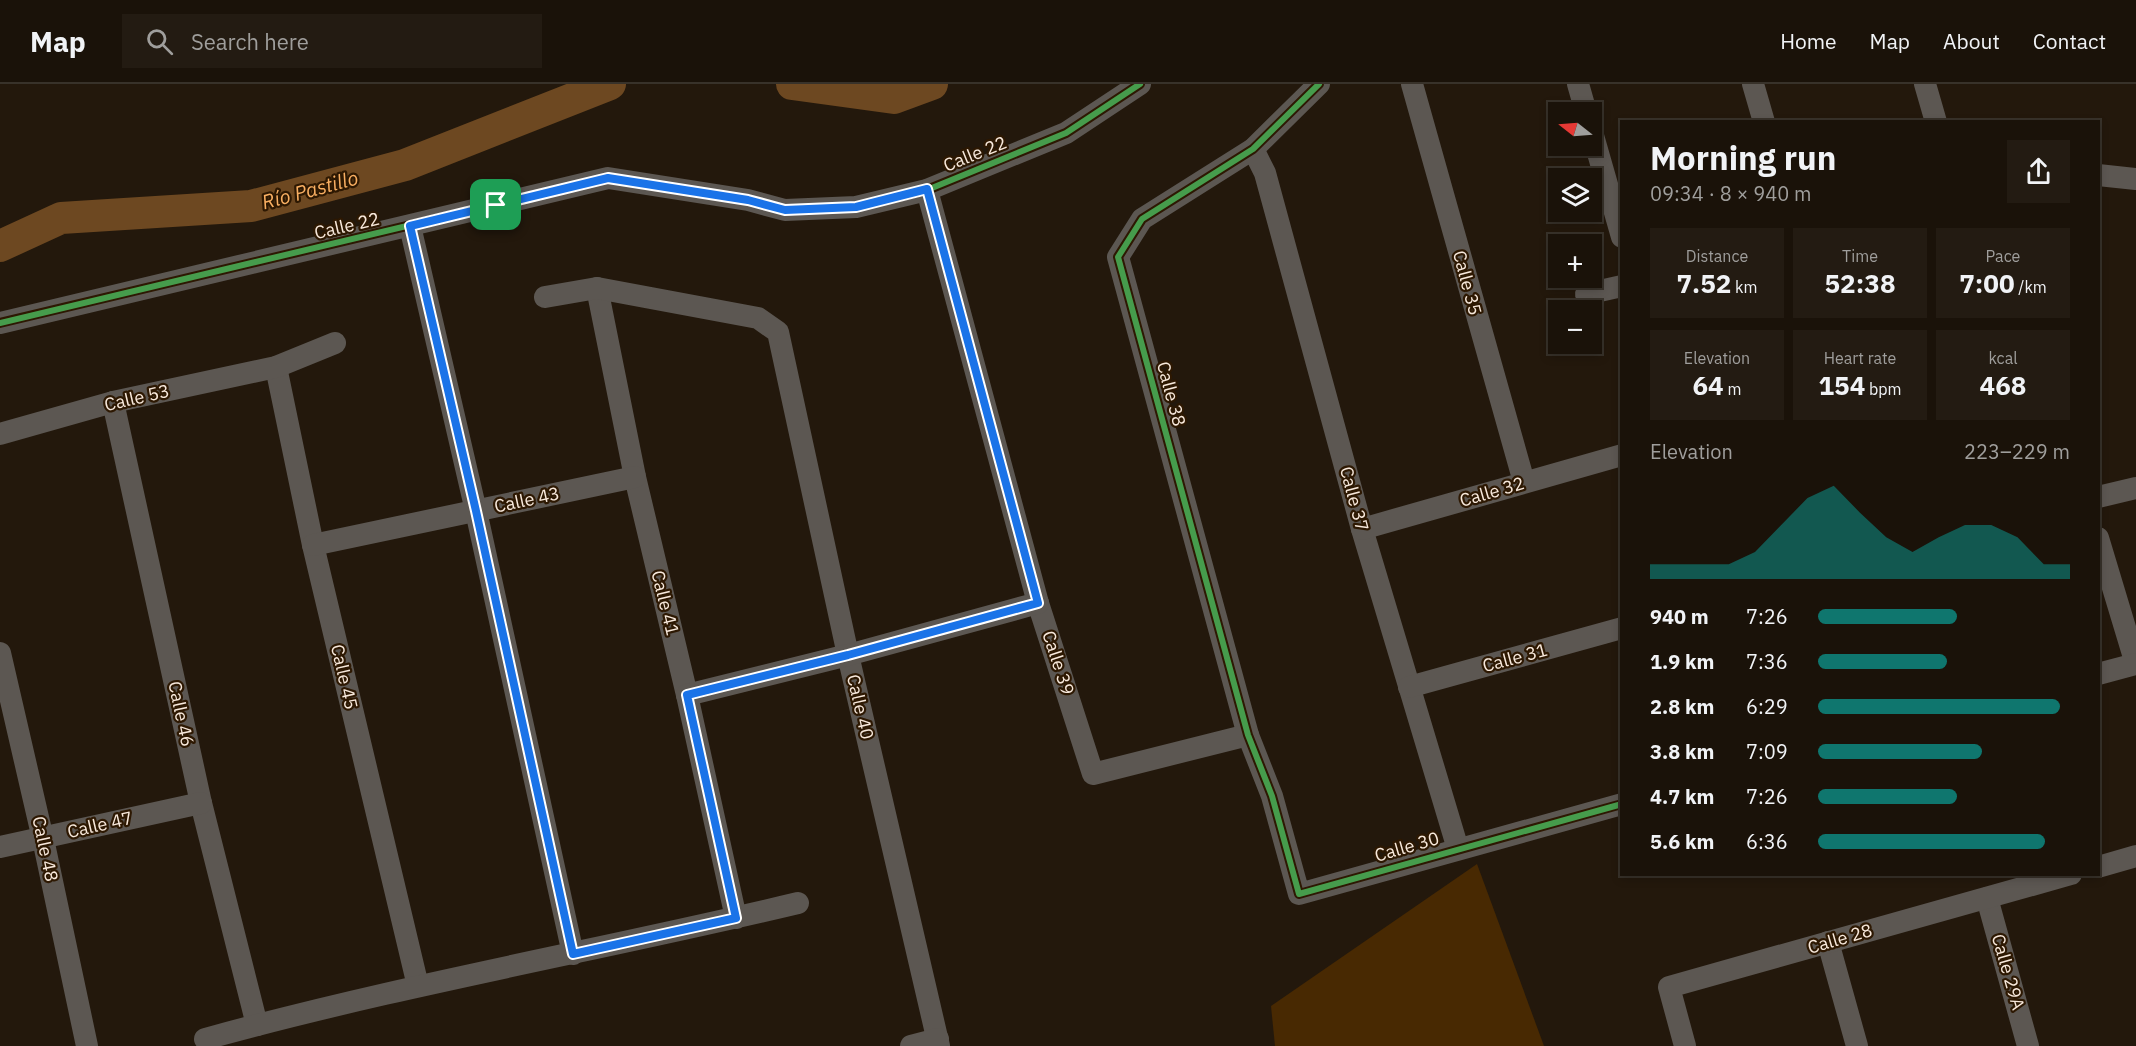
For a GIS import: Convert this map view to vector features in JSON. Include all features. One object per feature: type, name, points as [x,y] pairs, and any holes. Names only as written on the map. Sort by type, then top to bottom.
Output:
[{"type":"street","name":"Calle 22","points":[[0,323],[608,178],[748,200],[785,210],[856,207],[927,189],[1065,133],[1140,84]]},
{"type":"street","name":"Calle 38","points":[[1272,796],[1248,735],[1118,257],[1142,219],[1253,149],[1319,84]]},
{"type":"street","name":"Calle 35","points":[[1412,84],[1524,482]]},
{"type":"street","points":[[1578,84],[1583,102]]},
{"type":"street","points":[[1753,84],[1763,120]]},
{"type":"street","points":[[1925,84],[1935,120]]},
{"type":"street","name":"Calle 37","points":[[1253,149],[1265,173],[1362,529],[1458,849]]},
{"type":"street","points":[[1599,156],[1620,230]]},
{"type":"street","points":[[2100,175],[2136,179]]},
{"type":"street","name":"Calle 39","points":[[927,189],[1038,603],[1094,774],[1248,735]]},
{"type":"street","points":[[410,226],[476,511],[573,954]]},
{"type":"street","points":[[1586,294],[1620,286]]},
{"type":"street","points":[[545,297],[597,288]]},
{"type":"street","name":"Calle 40","points":[[597,288],[758,318],[778,332],[848,655],[939,1043]]},
{"type":"street","name":"Calle 41","points":[[597,288],[635,477],[687,695],[736,918]]},
{"type":"street","name":"Calle 53","points":[[0,434],[114,402],[276,367],[335,343]]},
{"type":"street","name":"Calle 45","points":[[276,367],[313,545],[418,986]]},
{"type":"street","name":"Calle 46","points":[[114,402],[201,802],[257,1025]]},
{"type":"street","name":"Calle 32","points":[[1362,529],[1620,456]]},
{"type":"street","name":"Calle 43","points":[[313,545],[635,477]]},
{"type":"street","points":[[2100,497],[2136,488]]},
{"type":"street","points":[[2100,545],[2136,664],[2100,673]]},
{"type":"street","points":[[687,695],[848,655],[1038,603]]},
{"type":"street","name":"Calle 31","points":[[1409,687],[1620,629]]},
{"type":"street","name":"Calle 48","points":[[0,654],[43,838],[87,1046]]},
{"type":"street","name":"Calle 30","points":[[1272,796],[1299,894],[1620,805]]},
{"type":"street","name":"Calle 47","points":[[0,847],[201,802]]},
{"type":"street","points":[[2100,866],[2136,856]]},
{"type":"street","name":"Calle 28","points":[[1685,1046],[1669,987],[2063,876]]},
{"type":"street","name":"Calle 29A","points":[[1987,898],[2028,1046]]},
{"type":"street","points":[[205,1039],[418,986],[573,954],[798,903]]},
{"type":"street","points":[[1828,942],[1857,1046]]},
{"type":"street","points":[[911,1046],[939,1043]]},
{"type":"shaded area","points":[[1477,864],[1544,1046],[1275,1046],[1271,1006]]},
{"type":"waterway","name":"Río Pastillo","points":[[0,246],[61,218],[251,206],[405,165],[610,84]]},
{"type":"waterway","name":"Río Pastillo","points":[[792,84],[894,98],[932,84]]},
{"type":"cycle path","points":[[0,323],[608,178],[748,200],[785,210],[856,207],[927,190],[1066,133],[1140,84]]},
{"type":"cycle path","points":[[1319,84],[1253,149],[1142,219],[1118,257],[1248,735],[1272,796],[1299,894],[1620,805]]},
{"type":"route","points":[[608,178],[748,200],[785,210],[856,207],[927,189],[1038,603],[848,655],[687,695],[736,918],[573,954],[476,511],[410,226],[496,205],[608,178]]}]
